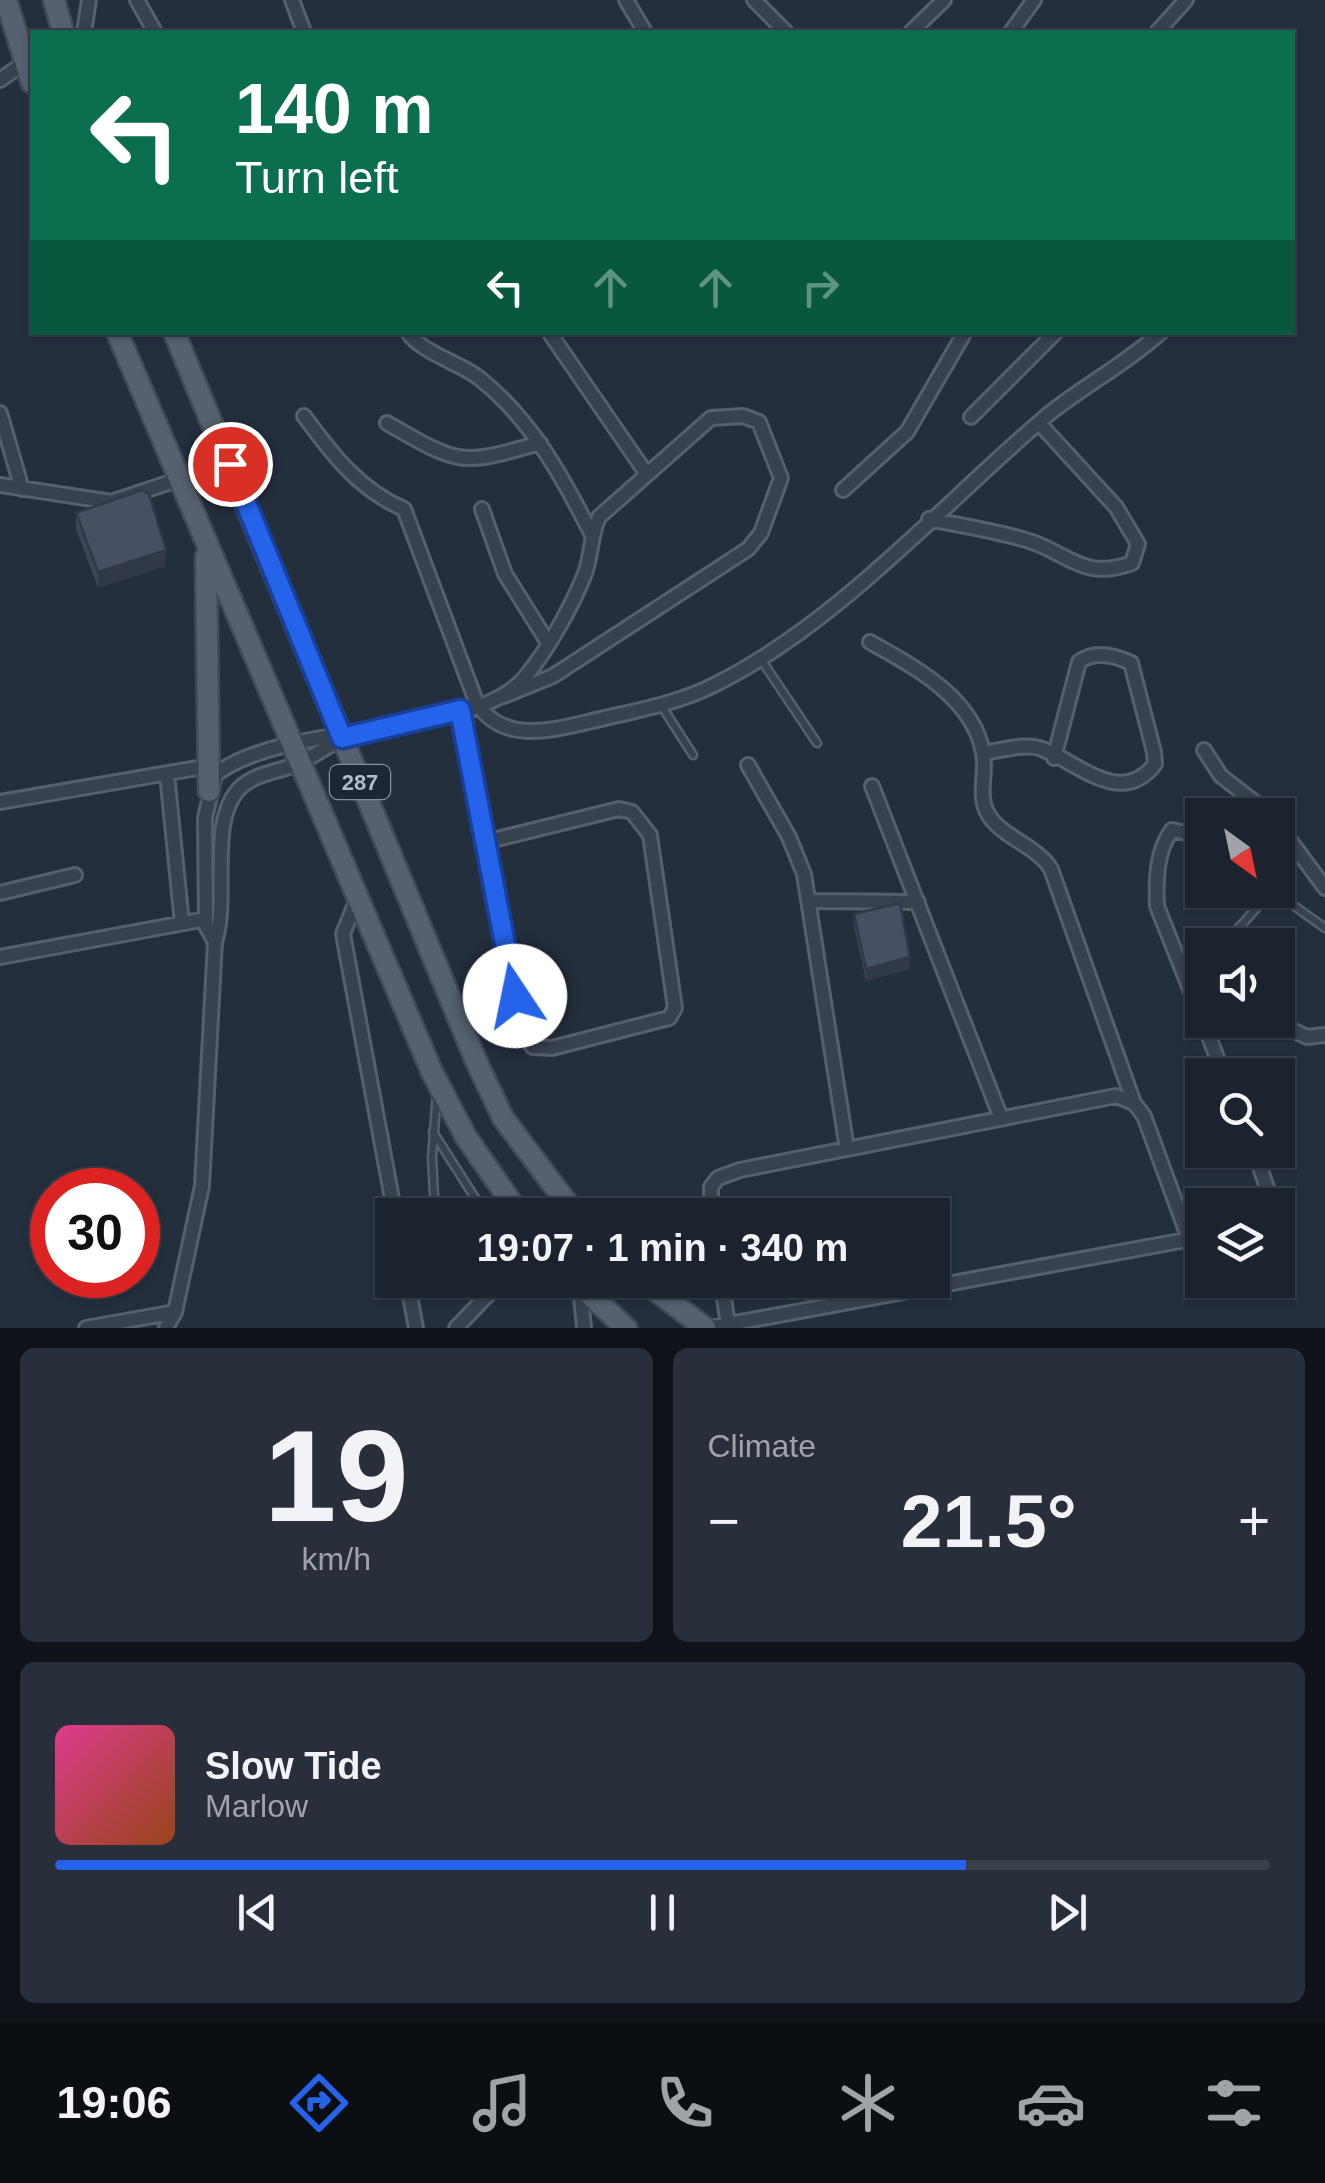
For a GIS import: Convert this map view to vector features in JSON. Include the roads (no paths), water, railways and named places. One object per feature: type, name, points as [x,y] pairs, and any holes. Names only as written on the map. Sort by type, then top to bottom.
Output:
[{"type":"main road","points":[[6,0],[30,74]]},
{"type":"main road","points":[[54,0],[62,30]]},
{"type":"main road","name":"287","points":[[117,335],[437,1082],[466,1137],[508,1198]]},
{"type":"main road","name":"287","points":[[175,335],[503,1118],[563,1198]]},
{"type":"main road","points":[[205,540],[209,791]]},
{"type":"main road","points":[[593,1298],[626,1328]]},
{"type":"main road","points":[[666,1298],[707,1328]]},
{"type":"street","points":[[84,30],[89,0]]},
{"type":"street","points":[[137,0],[153,30]]},
{"type":"street","points":[[292,0],[303,30]]},
{"type":"street","points":[[626,0],[644,30]]},
{"type":"street","points":[[754,0],[784,30]]},
{"type":"street","points":[[913,30],[944,0]]},
{"type":"street","points":[[1012,30],[1034,0]]},
{"type":"street","points":[[1159,30],[1186,0]]},
{"type":"street","points":[[0,80],[27,61]]},
{"type":"street","points":[[410,335],[480,379],[540,443],[592,534]]},
{"type":"street","points":[[551,335],[646,473]]},
{"type":"street","points":[[843,490],[907,432],[964,335]]},
{"type":"street","points":[[971,417],[1053,335]]},
{"type":"street","points":[[304,416],[352,475],[384,500],[404,509],[477,704],[488,721],[532,733],[660,704],[708,688],[761,660],[836,602],[1039,423],[1156,335]]},
{"type":"street","points":[[0,413],[22,489]]},
{"type":"street","points":[[216,942],[206,918],[209,791],[215,775],[230,763],[289,742],[342,738],[460,710],[504,696],[554,676],[748,550],[761,533],[781,478],[759,422],[743,416],[711,418],[599,517],[585,574],[526,677],[504,696]]},
{"type":"street","points":[[387,423],[444,456],[462,460],[540,443]]},
{"type":"street","points":[[929,519],[1031,542],[1076,566],[1120,568],[1132,563],[1138,544],[1125,520],[1039,423]]},
{"type":"street","points":[[0,485],[112,502],[180,479]]},
{"type":"street","points":[[482,509],[505,574],[547,641]]},
{"type":"street","points":[[870,642],[920,670],[945,690],[968,718],[983,753],[984,807],[990,818],[1030,845],[1052,869],[1134,1103],[1144,1116],[1185,1212]]},
{"type":"street","points":[[983,753],[1039,748],[1054,758],[1106,781],[1140,777],[1150,771],[1155,764],[1154,752],[1131,663],[1107,655],[1087,656],[1078,662],[1054,758]]},
{"type":"street","points":[[460,710],[485,842],[523,1034],[532,1047],[552,1048],[669,1018],[676,1008],[650,835],[632,812],[619,809],[485,842]]},
{"type":"street","points":[[166,1328],[175,1312],[202,1186],[216,942],[222,922],[223,820],[230,800],[260,775],[298,764],[342,738]]},
{"type":"street","points":[[1204,750],[1221,776],[1249,798]]},
{"type":"street","points":[[748,765],[789,837],[804,874],[847,1148]]},
{"type":"street","points":[[0,802],[209,766]]},
{"type":"street","points":[[166,774],[182,923]]},
{"type":"street","points":[[872,786],[1002,1118]]},
{"type":"street","points":[[1185,833],[1172,830],[1165,840],[1156,881],[1164,928],[1185,979]]},
{"type":"street","points":[[1295,847],[1325,888]]},
{"type":"street","points":[[0,893],[75,875]]},
{"type":"street","points":[[357,899],[343,934],[392,1198]]},
{"type":"street","points":[[808,901],[918,902]]},
{"type":"street","points":[[0,957],[206,918]]},
{"type":"street","points":[[1295,1032],[1307,1038],[1325,1035]]},
{"type":"street","points":[[708,1198],[718,1178],[847,1148],[1116,1096],[1134,1103]]},
{"type":"street","points":[[707,1328],[1185,1240]]},
{"type":"street","points":[[410,1298],[416,1328]]},
{"type":"street","points":[[456,1328],[485,1298]]},
{"type":"street","points":[[579,1298],[584,1328]]},
{"type":"street","points":[[724,1298],[728,1324]]},
{"type":"street","points":[[86,1328],[175,1312]]},
{"type":"lane","points":[[761,660],[818,744]]},
{"type":"lane","points":[[660,704],[693,756]]},
{"type":"lane","points":[[1239,928],[1269,894],[1279,896],[1325,928]]},
{"type":"lane","points":[[434,1198],[432,1131],[437,1082]]},
{"type":"lane","points":[[432,1131],[472,1198]]}]
